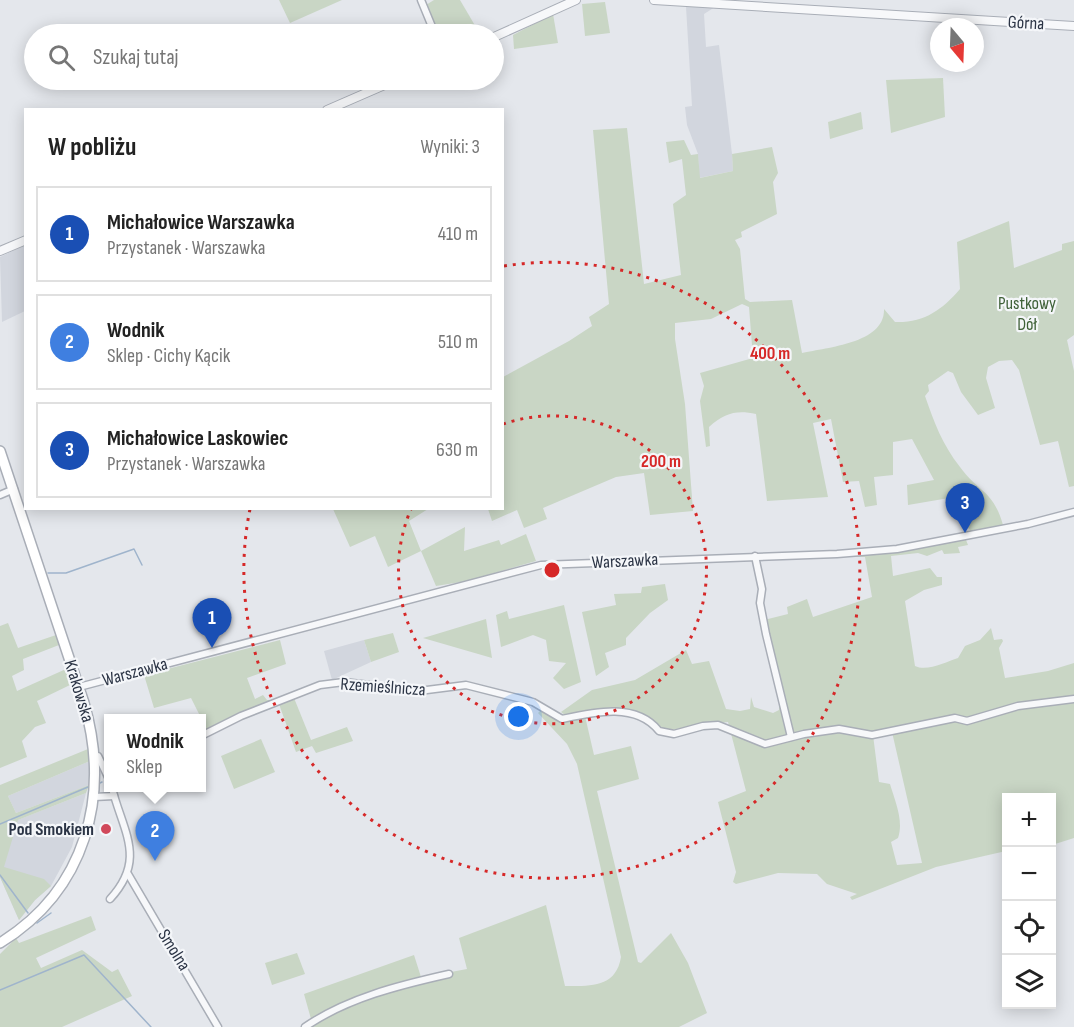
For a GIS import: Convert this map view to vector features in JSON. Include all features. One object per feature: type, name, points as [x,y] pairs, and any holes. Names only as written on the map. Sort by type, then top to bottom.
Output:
[{"type":"main road","name":"Krakowska","points":[[0,451],[79,687],[90,724],[95,756],[94,797],[82,845],[61,886],[34,918],[0,943]]},
{"type":"street","points":[[504,32],[576,0]]},
{"type":"street","name":"Górna","points":[[654,0],[1074,26]]},
{"type":"street","points":[[423,1],[431,24]]},
{"type":"street","points":[[332,108],[373,90]]},
{"type":"street","points":[[0,251],[24,241]]},
{"type":"street","points":[[0,495],[14,489]]},
{"type":"street","name":"Warszawka","points":[[79,687],[531,567],[837,554],[909,548],[1074,512]]},
{"type":"street","points":[[755,556],[762,589],[760,598],[766,634],[791,737],[839,729],[872,735],[955,718],[968,720],[1018,706],[1074,699]]},
{"type":"street","name":"Rzemieślnicza","points":[[206,733],[241,716],[320,685],[344,682],[419,691],[466,685],[533,702],[562,719],[621,712],[651,721],[659,732],[674,734],[703,726],[718,725],[765,744],[791,737]]},
{"type":"street","points":[[95,756],[98,756],[104,763]]},
{"type":"street","points":[[110,899],[128,874],[130,844],[113,792]]},
{"type":"street","points":[[94,797],[114,796]]},
{"type":"street","name":"Smolna","points":[[128,874],[218,1027]]},
{"type":"street","points":[[305,1027],[348,1004],[404,984],[449,974]]},
{"type":"shaded area","points":[[686,7],[715,7],[704,14],[706,47],[719,45],[732,154],[733,171],[699,178],[698,154],[687,125],[685,107],[692,106]]},
{"type":"shaded area","points":[[24,245],[24,311],[2,322],[0,257]]},
{"type":"shaded area","points":[[364,640],[371,662],[332,680],[324,651]]},
{"type":"shaded area","points":[[90,761],[89,785],[16,813],[8,796]]},
{"type":"shaded area","points":[[86,793],[72,847],[51,886],[35,900],[19,920],[0,877],[0,827]]},
{"type":"green space","points":[[279,0],[342,0],[290,23]]},
{"type":"green space","points":[[434,0],[460,0],[474,24],[434,24],[426,5]]},
{"type":"green space","points":[[605,2],[610,33],[585,36],[582,4]]},
{"type":"green space","points":[[553,14],[558,43],[514,49],[513,35]]},
{"type":"green space","points":[[943,78],[945,117],[891,133],[886,80]]},
{"type":"green space","points":[[861,112],[863,129],[830,139],[828,122]]},
{"type":"green space","name":"Pustkowy Dół","points":[[627,128],[644,284],[681,275],[673,204],[686,195],[682,159],[669,163],[666,142],[684,140],[691,155],[698,154],[700,178],[733,171],[732,154],[772,147],[778,173],[773,182],[777,214],[741,232],[742,237],[735,240],[740,249],[745,299],[750,302],[792,300],[802,353],[853,342],[865,336],[882,320],[884,309],[895,322],[905,322],[924,318],[939,309],[960,289],[957,242],[1009,221],[1014,268],[1062,250],[1062,244],[1074,241],[1074,335],[1067,340],[1074,371],[1074,486],[1069,487],[1058,441],[1040,445],[1019,370],[1012,360],[999,361],[988,367],[986,378],[995,408],[978,415],[961,392],[953,373],[948,371],[928,385],[929,391],[925,396],[948,450],[967,476],[990,498],[1003,525],[971,532],[949,498],[908,505],[907,485],[934,480],[912,439],[893,442],[893,475],[874,477],[877,505],[865,507],[859,481],[843,482],[831,419],[813,423],[828,497],[767,501],[756,414],[742,412],[720,418],[709,427],[710,446],[706,447],[700,401],[704,386],[700,373],[753,358],[749,307],[742,304],[711,319],[675,323],[675,339],[685,404],[693,511],[650,515],[644,473],[616,477],[543,508],[547,519],[524,528],[517,510],[492,521],[488,510],[504,510],[504,376],[592,326],[589,317],[609,304],[593,130]]},
{"type":"green space","points":[[333,510],[426,510],[409,521],[421,551],[388,567],[375,536],[350,547]]},
{"type":"green space","points":[[465,527],[464,551],[499,540],[501,545],[526,534],[536,561],[467,581],[436,586],[421,551]]},
{"type":"green space","points":[[966,540],[968,545],[958,547],[960,553],[944,554],[942,550],[927,556],[918,553],[891,556],[893,576],[930,568],[937,577],[942,577],[942,585],[924,590],[905,601],[915,666],[931,667],[958,658],[965,646],[980,640],[991,628],[994,640],[1002,639],[1003,641],[999,648],[1005,678],[1048,671],[1074,663],[1074,838],[1056,844],[1056,793],[1002,793],[1002,852],[936,867],[852,900],[850,897],[857,894],[827,884],[817,874],[778,873],[736,884],[733,882],[736,872],[718,802],[746,791],[728,722],[661,731],[652,722],[629,712],[604,710],[565,715],[561,712],[592,690],[635,680],[686,650],[692,664],[709,661],[726,709],[740,711],[750,709],[751,697],[754,707],[773,713],[779,710],[779,701],[782,698],[764,620],[788,614],[787,607],[807,599],[813,617],[872,597],[865,557],[829,556],[891,552]],"holes":[[[892,732],[922,863],[897,865],[891,842],[898,838],[899,818],[890,784],[879,782],[873,735]]]},
{"type":"green space","points":[[665,584],[668,600],[650,613],[626,638],[626,645],[605,653],[609,667],[596,676],[582,612],[616,605],[614,594],[641,593],[642,587]]},
{"type":"green space","points":[[564,605],[581,682],[564,689],[553,678],[566,663],[549,661],[546,640],[533,635],[501,647],[496,615],[507,611],[509,619]]},
{"type":"green space","points":[[486,619],[492,658],[423,638],[430,636]]},
{"type":"green space","points":[[8,623],[18,648],[56,635],[59,645],[23,659],[24,670],[12,676],[17,691],[66,669],[70,685],[37,701],[46,723],[35,727],[22,741],[27,757],[0,768],[0,626]]},
{"type":"green space","points":[[393,633],[399,652],[371,662],[364,640]]},
{"type":"green space","points":[[280,640],[286,664],[247,678],[255,699],[263,695],[267,700],[277,700],[206,729],[206,714],[199,714],[191,698],[154,708],[144,675]]},
{"type":"green space","points":[[294,698],[311,740],[347,727],[353,741],[316,753],[312,746],[296,752],[279,704]]},
{"type":"green space","points":[[542,709],[557,719],[585,716],[594,755],[631,746],[639,779],[597,791],[638,962],[641,963],[671,933],[688,963],[707,1013],[679,1027],[307,1027],[377,996],[451,976],[451,972],[467,969],[459,938],[546,905],[565,986],[592,985],[608,980],[614,975],[621,957],[577,764],[567,744],[538,713]]},
{"type":"green space","points":[[261,739],[275,772],[234,789],[221,756]]},
{"type":"green space","points":[[88,749],[90,761],[8,796],[16,813],[89,785],[86,793],[18,820],[4,867],[44,879],[51,886],[35,900],[19,920],[0,877],[0,785]]},
{"type":"green space","points":[[91,916],[96,930],[36,958],[41,968],[82,950],[112,972],[118,969],[132,996],[62,1027],[0,1027],[0,954],[16,938],[19,943]]},
{"type":"green space","points":[[297,953],[305,974],[272,985],[265,963]]},
{"type":"green space","points":[[414,955],[421,977],[344,1004],[311,1019],[304,994]]},
{"type":"waterway","points":[[48,573],[66,573],[134,549],[142,565]]},
{"type":"waterway","points":[[0,824],[88,787]]},
{"type":"waterway","points":[[0,875],[28,913]]},
{"type":"waterway","points":[[37,923],[51,913]]},
{"type":"waterway","points":[[0,990],[84,955],[151,1027]]},
{"type":"place","name":"Michałowice Laskowiec","points":[[965,533]]},
{"type":"place","name":"Michałowice Warszawka","points":[[212,648]]},
{"type":"place","name":"Pod Smokiem","points":[[106,829]]},
{"type":"place","name":"Wodnik","points":[[155,861]]}]
